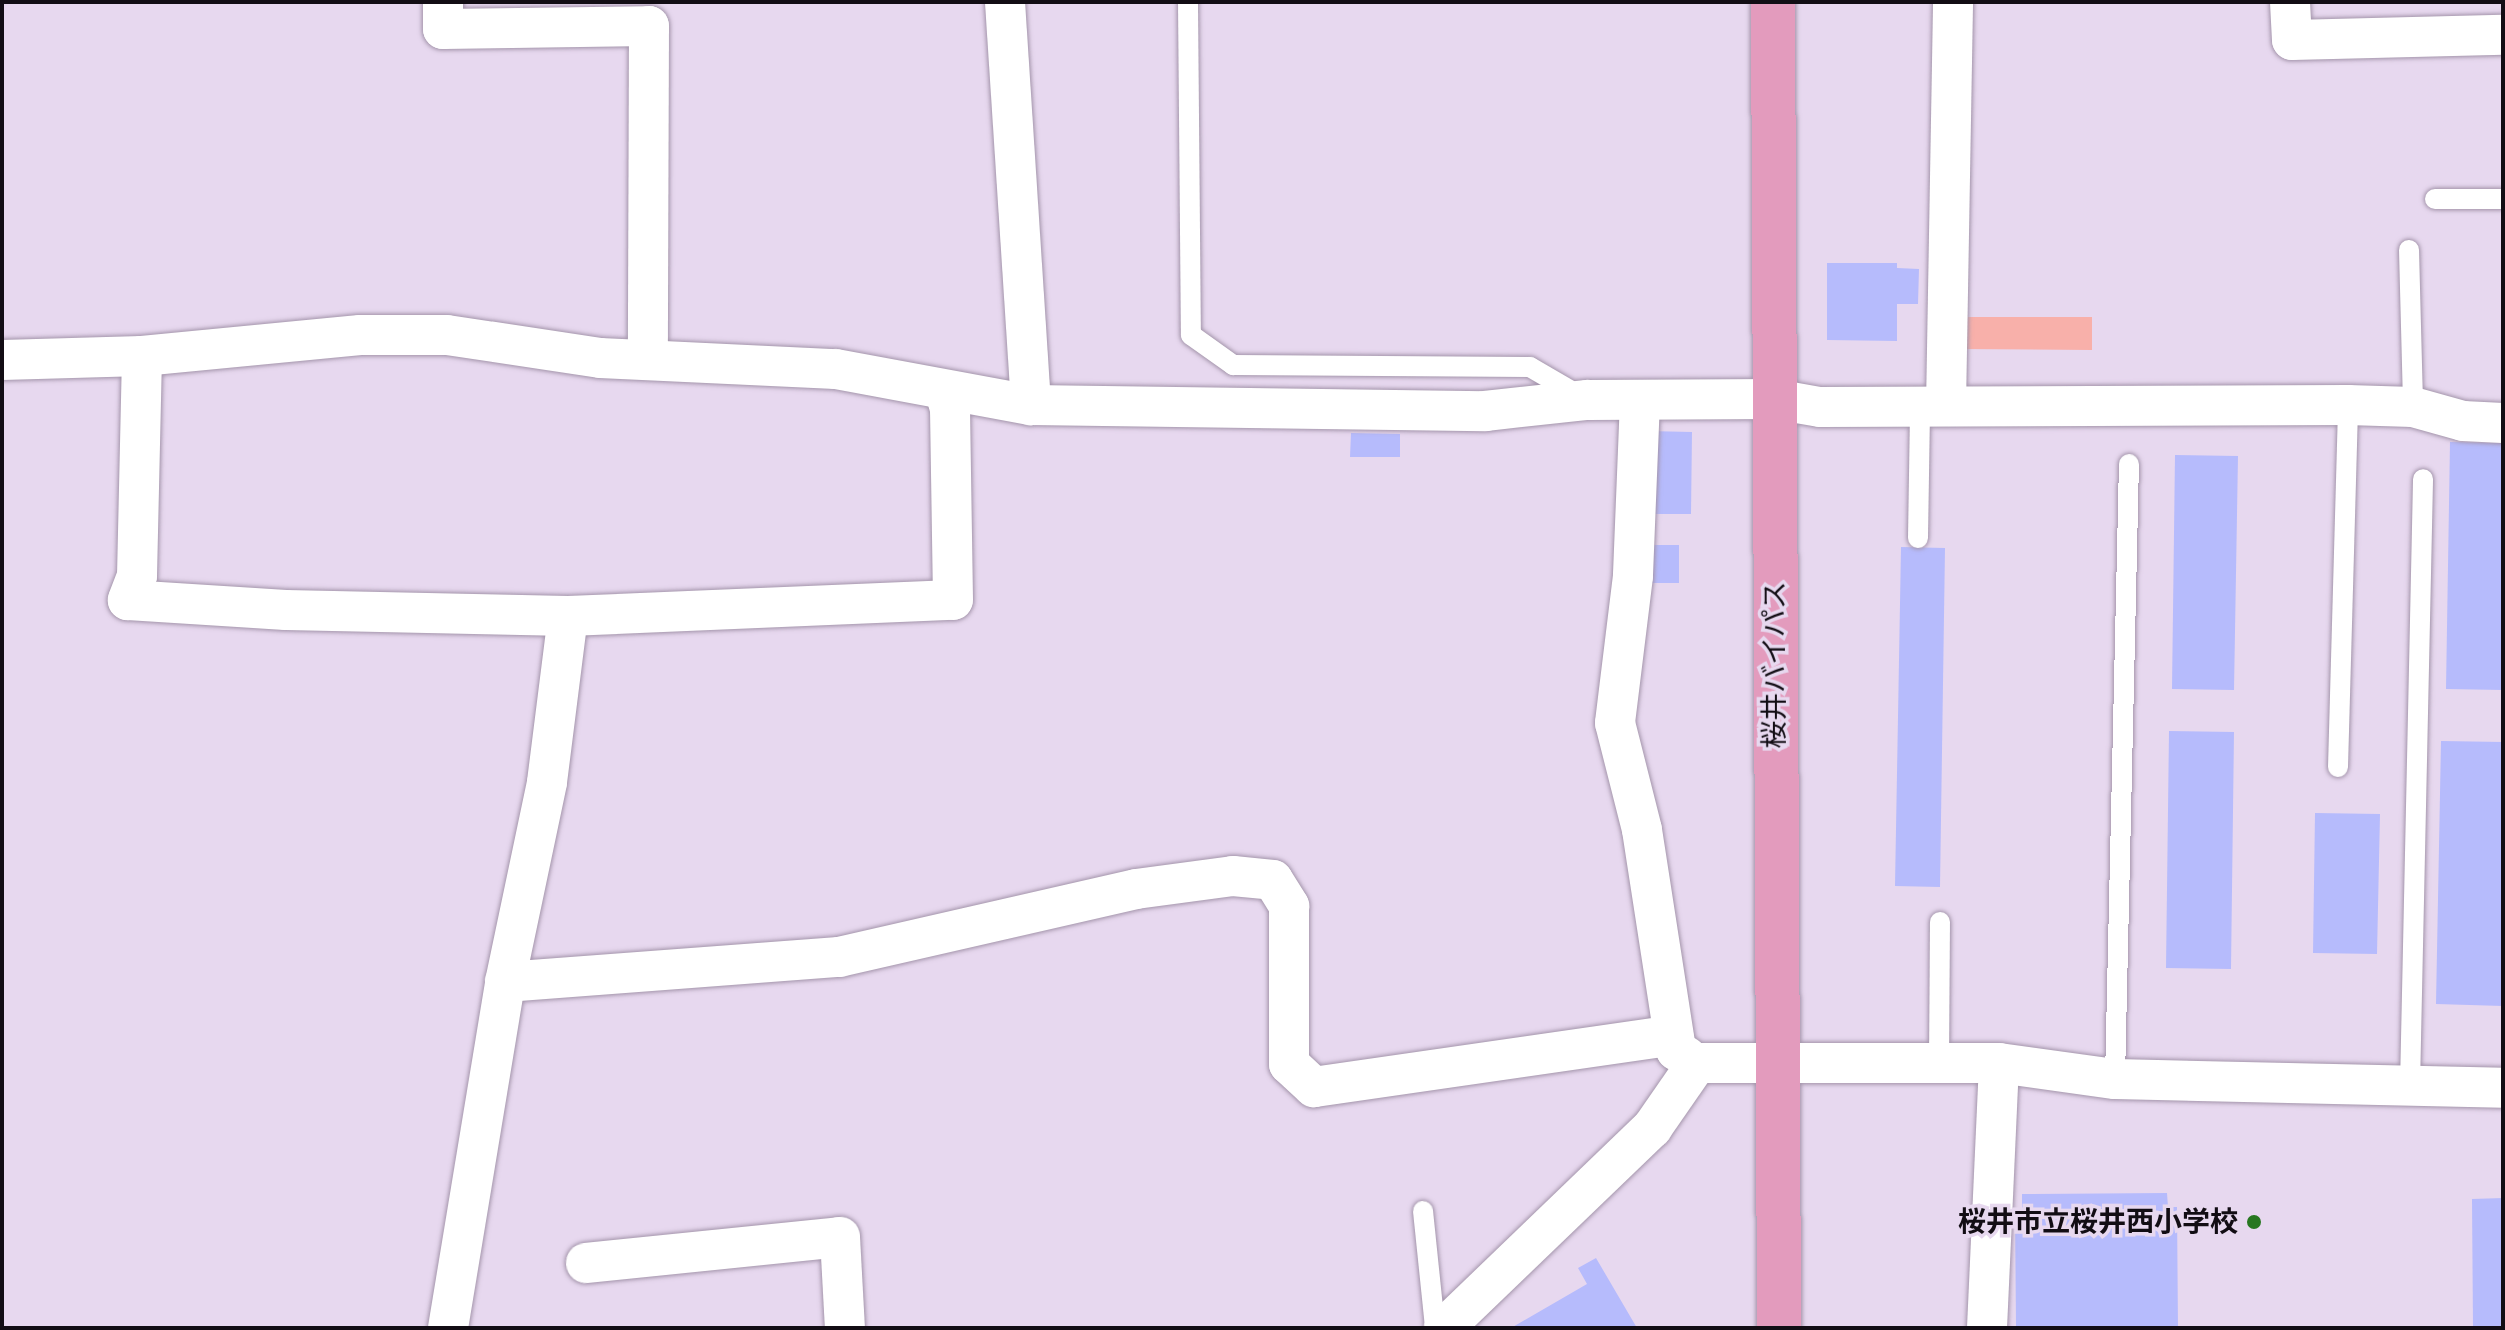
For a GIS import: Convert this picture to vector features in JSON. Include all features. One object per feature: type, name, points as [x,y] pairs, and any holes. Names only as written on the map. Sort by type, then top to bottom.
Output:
[{"type":"highway","name":"桜井バイパス","points":[[1773,2],[1779,1328]]},
{"type":"street","points":[[443,2],[443,29],[649,26],[648,357]]},
{"type":"street","points":[[1005,2],[1031,405]]},
{"type":"street","points":[[1933,406],[1953,2]]},
{"type":"street","points":[[2290,2],[2292,40],[2503,35]]},
{"type":"street","points":[[2,360],[142,356],[360,335],[447,335],[600,358],[648,357],[836,369],[945,392],[1031,405],[1485,411],[1587,400],[1774,399],[1820,407],[2348,405],[2413,407],[2463,421],[2503,423]]},
{"type":"street","points":[[142,356],[137,576],[128,600],[286,610],[568,616],[953,600],[950,409],[945,392]]},
{"type":"street","points":[[1444,1328],[1652,1128],[1685,1049],[1642,830],[1615,723],[1633,576],[1640,400]]},
{"type":"street","points":[[448,1328],[505,982],[547,782],[568,616]]},
{"type":"street","points":[[505,982],[839,957],[1136,889],[1233,876],[1273,880],[1289,906],[1289,1064],[1314,1087],[1685,1049],[1777,1062],[1999,1063],[2115,1079],[2503,1088]]},
{"type":"street","points":[[1987,1328],[1999,1063]]},
{"type":"street","points":[[586,1263],[840,1237],[845,1328]]},
{"type":"lane","points":[[1188,2],[1191,335],[1233,365],[1530,367],[1587,400]]},
{"type":"lane","points":[[2435,199],[2503,199]]},
{"type":"lane","points":[[2409,250],[2413,407]]},
{"type":"lane","points":[[2338,767],[2348,405]]},
{"type":"lane","points":[[1918,538],[1933,406]]},
{"type":"lane","points":[[2115,1079],[2129,464]]},
{"type":"lane","points":[[2410,1086],[2423,479]]},
{"type":"lane","points":[[1939,1063],[1940,922]]},
{"type":"lane","points":[[1423,1211],[1435,1328]]},
{"type":"shaded area","points":[[1957,317],[2092,317],[2092,350],[1957,349]]},
{"type":"building","points":[[1827,263],[1897,263],[1897,268],[1919,269],[1918,304],[1897,304],[1897,341],[1827,340]]},
{"type":"building","points":[[1648,431],[1692,432],[1691,514],[1647,514]]},
{"type":"building","points":[[1351,433],[1400,434],[1400,457],[1350,457]]},
{"type":"building","points":[[2450,442],[2503,443],[2503,690],[2446,689]]},
{"type":"building","points":[[2175,455],[2238,456],[2234,690],[2172,689]]},
{"type":"building","points":[[1643,545],[1679,545],[1679,583],[1643,583]]},
{"type":"building","points":[[1901,547],[1945,548],[1940,887],[1895,886]]},
{"type":"building","points":[[2169,731],[2234,732],[2231,969],[2166,968]]},
{"type":"building","points":[[2441,741],[2503,742],[2503,1006],[2436,1004]]},
{"type":"building","points":[[2315,813],[2380,814],[2377,954],[2313,953]]},
{"type":"building","points":[[2167,1193],[2168,1207],[2177,1207],[2178,1328],[2016,1328],[2015,1209],[2022,1209],[2022,1194]]},
{"type":"building","points":[[2503,1198],[2503,1328],[2473,1328],[2472,1199]]},
{"type":"building","points":[[1596,1258],[1637,1328],[1511,1328],[1587,1284],[1578,1268]]},
{"type":"place","name":"桜井市立桜井西小学校","points":[[2254,1222]]}]
